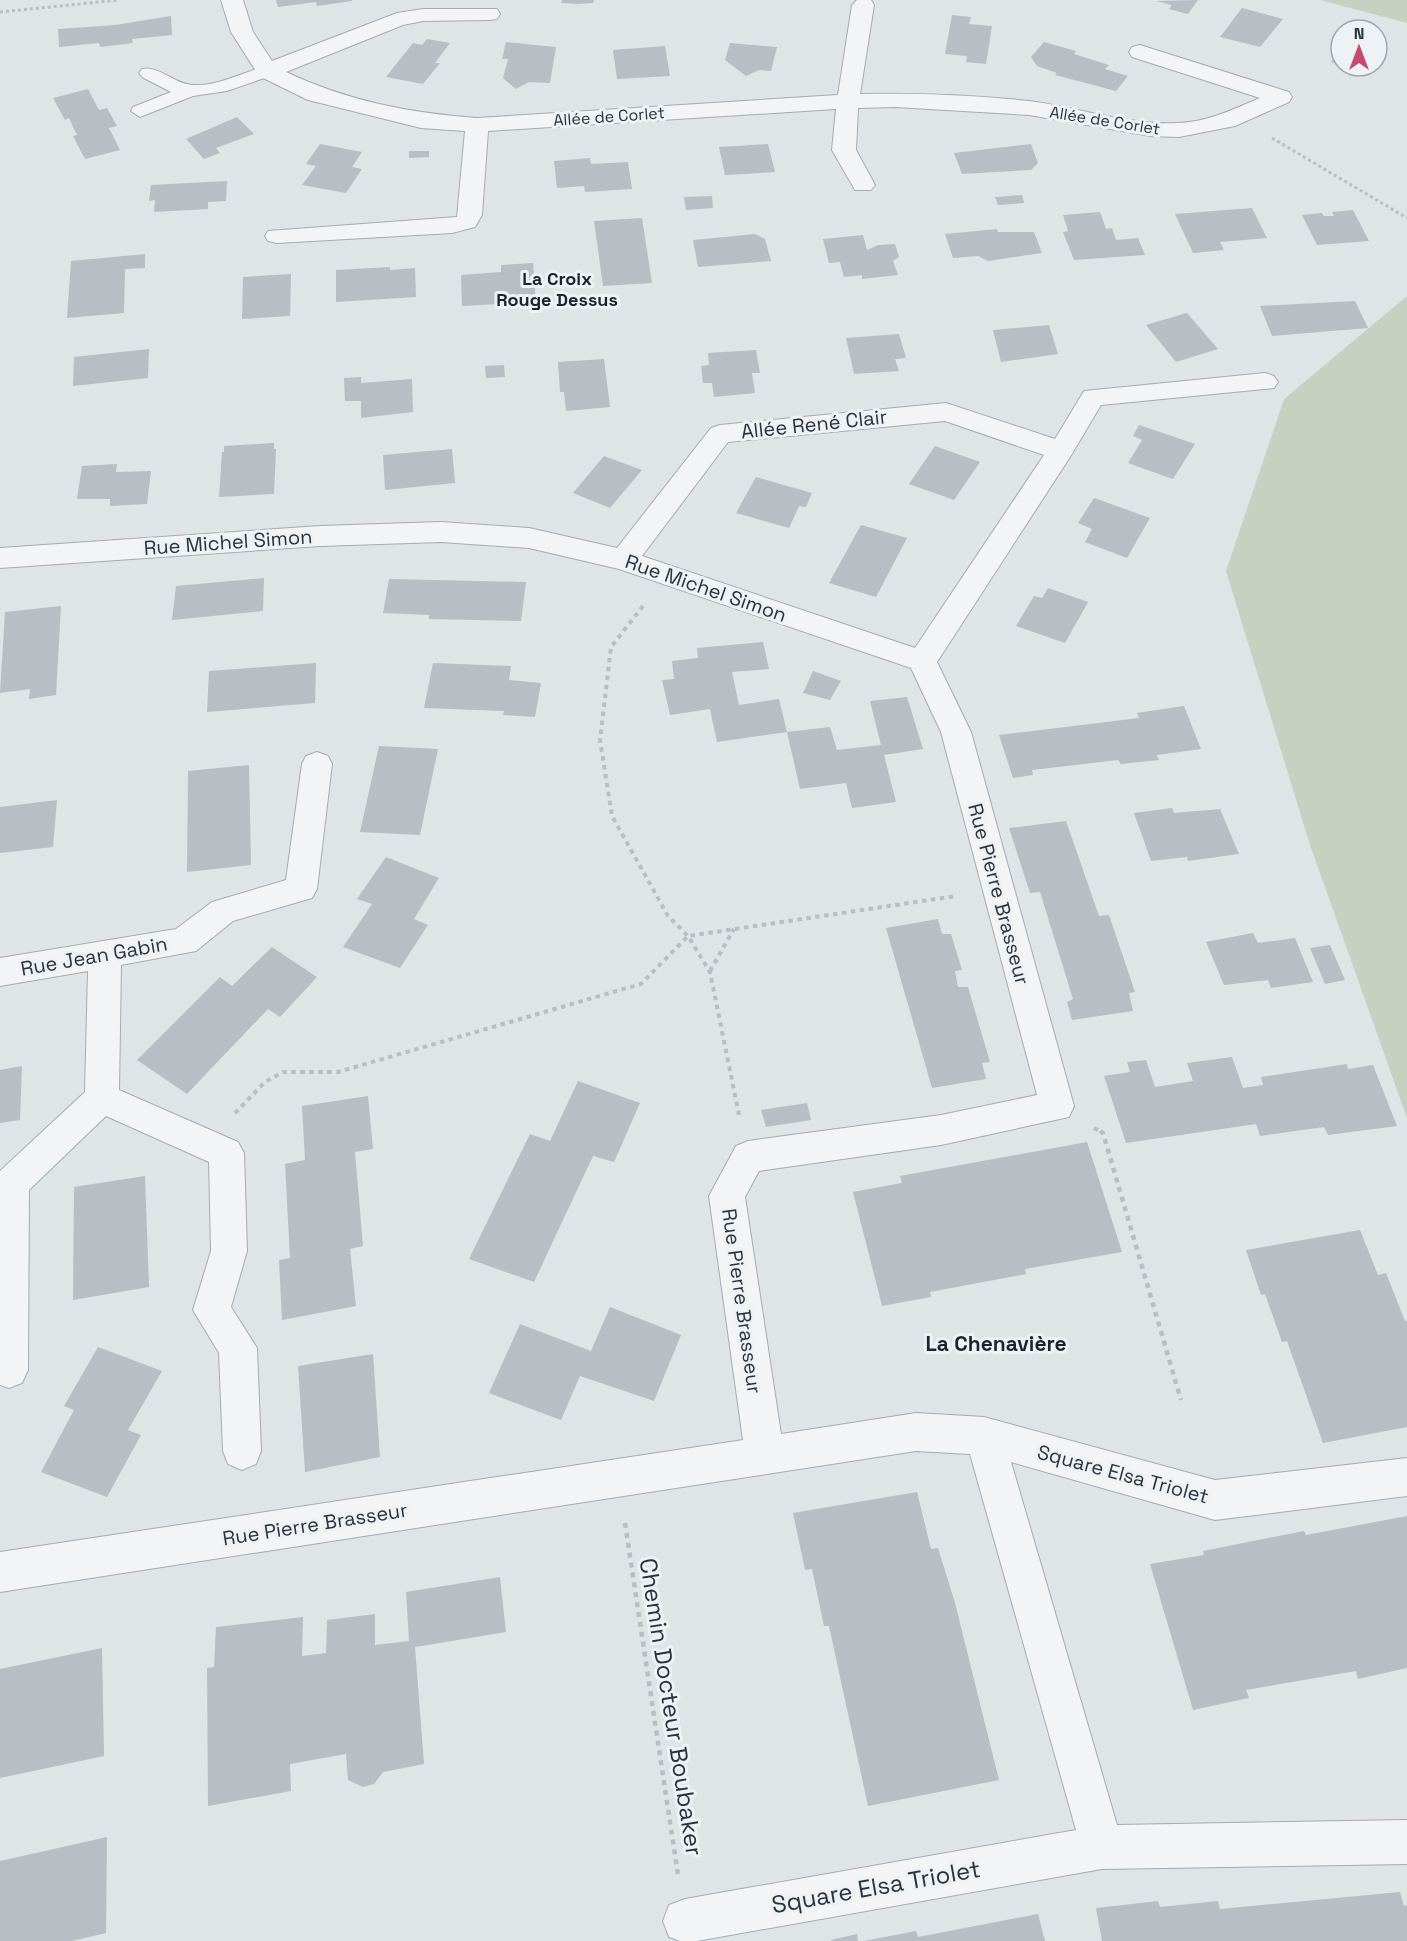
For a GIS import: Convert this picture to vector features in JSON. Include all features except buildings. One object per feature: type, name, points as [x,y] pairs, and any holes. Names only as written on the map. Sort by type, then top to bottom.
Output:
[{"type":"street","points":[[232,0],[242,32],[267,71],[398,20],[423,15],[489,14]]},
{"type":"street","points":[[863,5],[845,120],[844,150],[863,185]]},
{"type":"street","name":"Allée de Corlet","points":[[267,71],[316,95],[364,108],[421,121],[477,125],[895,100],[1029,108],[1151,129],[1179,130],[1227,121],[1281,97],[1140,52]]},
{"type":"street","points":[[277,236],[452,226],[466,222],[470,215],[477,125]]},
{"type":"street","points":[[922,661],[1061,451],[1094,397],[1265,382]]},
{"type":"street","name":"Allée René Clair","points":[[623,560],[720,434],[946,412],[1061,451]]},
{"type":"street","name":"Rue Michel Simon","points":[[0,558],[320,536],[441,532],[529,538],[623,560],[922,661]]},
{"type":"street","name":"Rue Pierre Brasseur","points":[[922,661],[956,732],[1057,1107]]},
{"type":"street","name":"Rue Jean Gabin","points":[[0,972],[184,941],[223,910],[301,889],[317,764]]},
{"type":"street","points":[[9,1370],[11,1184],[102,1098],[105,954]]},
{"type":"street","points":[[102,1098],[226,1153],[229,1251],[212,1310],[238,1348],[242,1451]]},
{"type":"street","points":[[748,1157],[941,1130],[1057,1107]]},
{"type":"street","name":"Rue Pierre Brasseur","points":[[0,1572],[765,1456],[727,1196],[748,1157]]},
{"type":"street","name":"Square Elsa Triolet","points":[[765,1456],[916,1432],[984,1436],[1215,1500],[1407,1478]]},
{"type":"street","points":[[984,1436],[1102,1847]]},
{"type":"street","name":"Square Elsa Triolet","points":[[685,1921],[1102,1847],[1407,1842]]},
{"type":"lane","points":[[140,111],[190,91],[226,85],[267,71]]},
{"type":"lane","points":[[148,73],[172,88],[190,91]]},
{"type":"path","points":[[0,12],[119,0]]},
{"type":"path","points":[[1227,121],[1276,140],[1407,218]]},
{"type":"path","points":[[667,575],[612,647],[600,740],[612,816],[668,916],[688,936],[710,972],[748,1157]]},
{"type":"path","points":[[206,1144],[265,1082],[283,1072],[338,1072],[603,997],[641,984],[688,936],[998,889]]},
{"type":"path","points":[[710,972],[734,929]]},
{"type":"path","points":[[1057,1107],[1103,1133],[1181,1400]]},
{"type":"path","name":"Chemin Docteur Boubaker","points":[[618,1478],[685,1921]]},
{"type":"green space","points":[[1320,0],[1407,0],[1407,23]]},
{"type":"green space","points":[[1407,296],[1407,1118],[1310,845],[1226,571],[1284,399]]},
{"type":"district","name":"La Croix Rouge Dessus","points":[[557,289]]},
{"type":"district","name":"La Chenavière","points":[[996,1344]]}]
